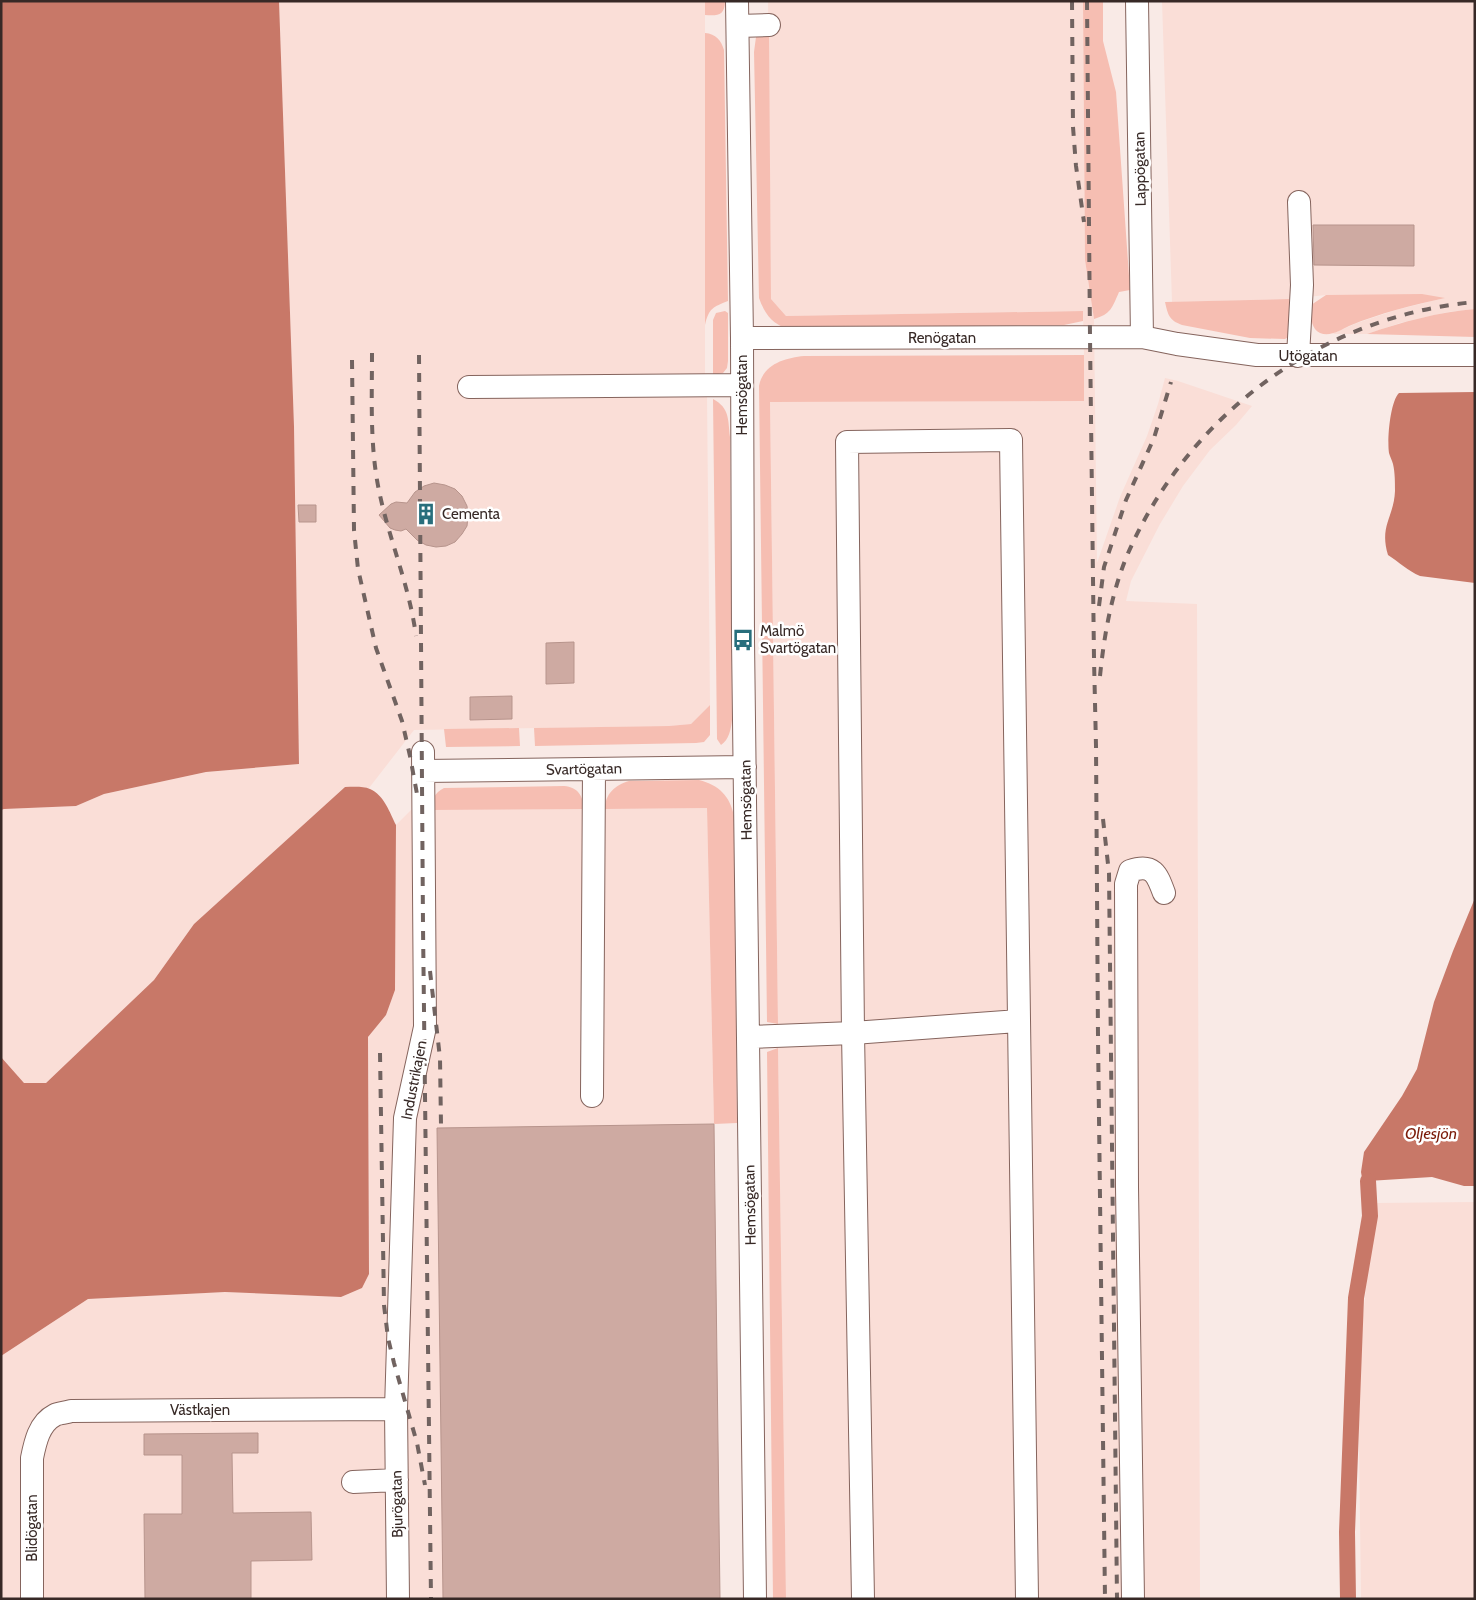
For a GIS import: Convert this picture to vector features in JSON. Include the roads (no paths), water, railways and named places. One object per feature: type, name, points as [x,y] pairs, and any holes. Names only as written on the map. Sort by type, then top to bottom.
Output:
[{"type":"street","name":"Hemsögatan","points":[[738,1],[755,1599]]},
{"type":"street","name":"Lappögatan","points":[[1137,1],[1142,337]]},
{"type":"street","points":[[738,26],[769,25]]},
{"type":"street","points":[[1298,356],[1302,285],[1299,202]]},
{"type":"street","name":"Renögatan","points":[[742,338],[1142,337]]},
{"type":"street","name":"Utögatan","points":[[1142,337],[1177,344],[1257,355],[1475,355]]},
{"type":"street","points":[[469,387],[741,385]]},
{"type":"street","points":[[863,1599],[847,442],[1011,440],[1027,1599]]},
{"type":"street","name":"Svartögatan","points":[[423,761],[594,769],[745,767]]},
{"type":"street","name":"Industrikajen","points":[[396,1409],[405,1118],[425,1027],[423,761]]},
{"type":"street","points":[[592,1096],[594,769]]},
{"type":"street","points":[[1133,1599],[1127,1168],[1126,884],[1130,871],[1141,868],[1149,869],[1157,876],[1164,894]]},
{"type":"street","points":[[748,1037],[1019,1021]]},
{"type":"street","name":"Västkajen","points":[[32,1458],[36,1440],[43,1425],[54,1415],[71,1411],[396,1409]]},
{"type":"street","name":"Bjurögatan","points":[[396,1409],[398,1599]]},
{"type":"street","name":"Blidögatan","points":[[32,1458],[32,1599]]},
{"type":"street","points":[[353,1482],[397,1480]]},
{"type":"water","points":[[1,1],[279,1],[294,426],[299,764],[206,772],[104,794],[76,806],[1,810]]},
{"type":"water","points":[[1475,392],[1475,583],[1420,576],[1388,555],[1386,545],[1386,529],[1395,491],[1393,463],[1388,447],[1393,404],[1399,393]]},
{"type":"water","points":[[345,787],[364,787],[375,792],[386,805],[396,825],[395,990],[386,1015],[368,1037],[369,1274],[362,1288],[341,1297],[225,1292],[88,1299],[1,1356],[1,1057],[24,1083],[46,1083],[154,980],[194,924]]},
{"type":"water","name":"Oljesjön","points":[[1475,898],[1475,1186],[1464,1186],[1432,1177],[1368,1181],[1362,1178],[1361,1172],[1364,1152],[1402,1096],[1417,1069],[1434,1002]]},
{"type":"waterway","points":[[1348,1599],[1347,1532],[1356,1298],[1370,1216],[1368,1181]]},
{"type":"railway","points":[[1072,1],[1073,127],[1076,166],[1084,222]]},
{"type":"railway","points":[[1087,1],[1105,1599]]},
{"type":"railway","points":[[1100,676],[1109,616],[1126,558],[1152,507],[1184,460],[1222,418],[1265,382],[1313,352],[1364,328],[1418,311],[1475,302]]},
{"type":"railway","points":[[372,353],[372,432],[377,480],[408,596],[416,636]]},
{"type":"railway","points":[[419,355],[423,926],[431,1599]]},
{"type":"railway","points":[[352,360],[354,530],[358,569],[376,648],[402,721],[417,794]]},
{"type":"railway","points":[[1099,606],[1104,567],[1126,500],[1154,438],[1171,382]]},
{"type":"railway","points":[[1103,819],[1109,873],[1117,1599]]},
{"type":"railway","points":[[430,971],[440,1058],[441,1125]]},
{"type":"railway","points":[[380,1053],[384,1305],[388,1338],[417,1443],[425,1485]]},
{"type":"place","name":"Cementa","points":[[426,514]]},
{"type":"place","name":"Malmö Svartögatan","points":[[743,640]]}]
